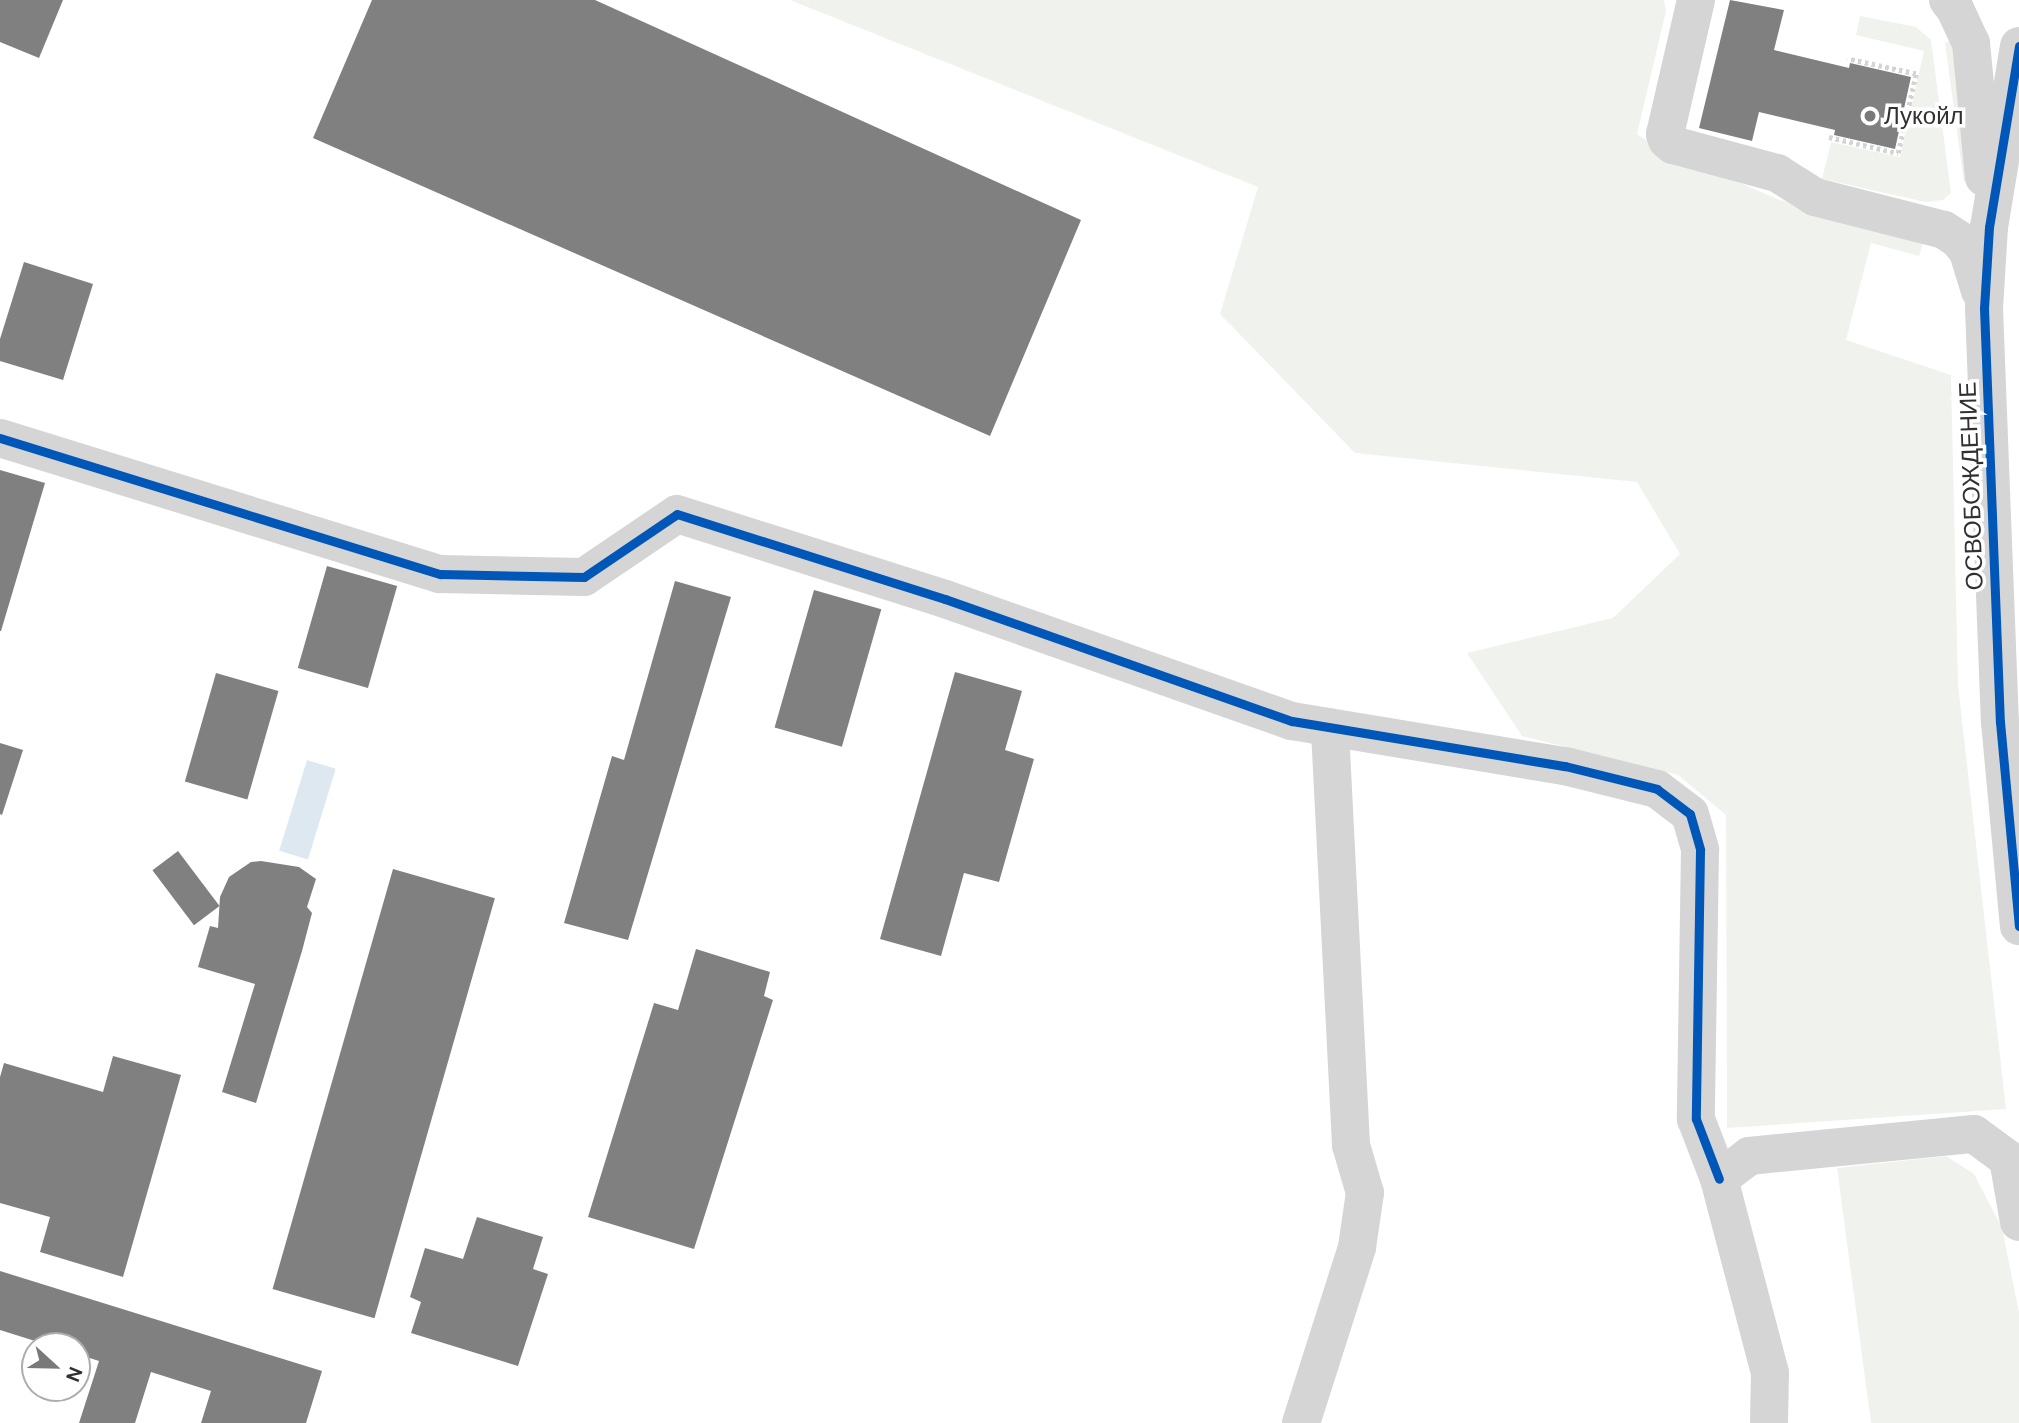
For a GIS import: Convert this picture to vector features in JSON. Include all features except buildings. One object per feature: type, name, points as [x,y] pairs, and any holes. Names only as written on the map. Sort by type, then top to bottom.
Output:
[{"type":"street","points":[[1696,0],[1665,134],[1667,141],[1673,145],[1769,170],[1815,197],[1944,230],[1958,239],[1968,252],[1984,308]]},
{"type":"street","points":[[1948,0],[1971,43],[1989,227]]},
{"type":"street","name":"ОСВОБОЖДЕНИЕ","points":[[2019,46],[1989,227],[1984,308],[2000,722],[2019,926]]},
{"type":"street","points":[[0,438],[440,574],[584,577],[677,514],[945,599],[1292,721],[1565,766],[1657,789],[1690,814],[1700,850],[1696,1119],[1718,1179],[1770,1373],[1769,1423]]},
{"type":"street","points":[[1301,1423],[1357,1247],[1365,1193],[1351,1145],[1330,728]]},
{"type":"street","points":[[1718,1179],[1749,1156],[1974,1135],[2008,1159],[2019,1222]]},
{"type":"path","points":[[1829,137],[1898,153],[1916,74],[1848,59]]},
{"type":"shaded area","points":[[790,0],[1664,0],[1666,11],[1637,134],[1650,143],[1777,199],[1923,243],[1919,256],[1871,243],[1846,340],[1951,375],[1958,685],[2006,1109],[1727,1128],[1726,815],[1678,775],[1522,736],[1467,653],[1613,618],[1680,554],[1637,482],[1355,453],[1220,314],[1258,187]]},
{"type":"shaded area","points":[[1860,16],[1916,27],[1931,40],[1951,193],[1943,200],[1926,202],[1822,179],[1831,142],[1900,157],[1924,51],[1856,35]]},
{"type":"shaded area","points":[[1955,39],[1969,175],[1964,183],[1945,43]]},
{"type":"shaded area","points":[[307,760],[336,769],[308,860],[279,851]]},
{"type":"shaded area","points":[[1946,1156],[1974,1174],[2002,1228],[2019,1313],[2019,1423],[1871,1423],[1837,1168]]},
{"type":"cycle path","points":[[2019,46],[1989,227],[1984,308],[2000,722],[2019,926]]},
{"type":"cycle path","points":[[0,438],[440,574],[584,577],[677,514],[945,599],[1292,721],[1565,766],[1657,789],[1690,814],[1700,850],[1696,1119],[1719,1179]]},
{"type":"place","name":"Лукойл","points":[[1870,116]]}]
